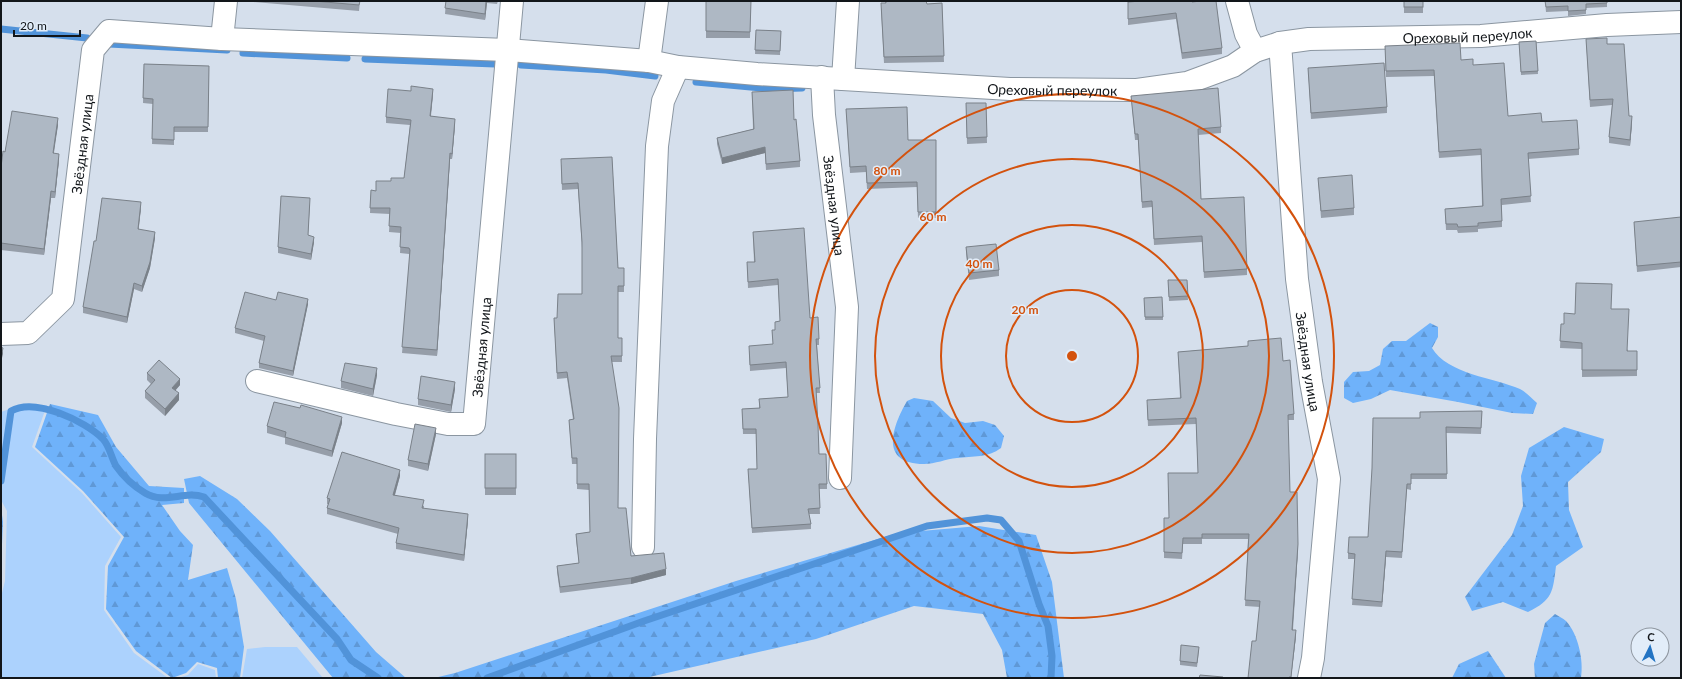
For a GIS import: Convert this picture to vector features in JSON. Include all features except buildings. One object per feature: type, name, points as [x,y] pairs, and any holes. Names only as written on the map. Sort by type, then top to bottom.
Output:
[{"type":"street","points":[[222,39],[226,1]]},
{"type":"street","name":"Звёздная улица","points":[[257,381],[448,424],[474,424],[512,1]]},
{"type":"street","points":[[649,61],[657,1]]},
{"type":"street","points":[[833,78],[848,1]]},
{"type":"street","points":[[1237,1],[1246,34],[1255,51]]},
{"type":"street","name":"Ореховый переулок","points":[[833,78],[1010,89],[1137,90],[1186,83],[1233,66],[1255,51],[1280,43],[1309,39],[1482,36],[1607,25],[1681,22]]},
{"type":"street","name":"Звёздная улица","points":[[1,334],[28,333],[63,299],[93,50],[109,31],[222,39],[507,50],[649,61],[678,67],[833,78],[824,115],[847,307],[840,478]]},
{"type":"street","name":"Звёздная улица","points":[[1280,43],[1298,279],[1311,382],[1329,480],[1313,658],[1309,678]]},
{"type":"street","points":[[643,547],[657,146],[663,100],[678,67]]},
{"type":"shaded area","points":[[47,405],[32,447],[82,493],[121,537],[105,566],[104,610],[134,653],[168,678],[1,678],[1,597],[5,581],[7,511],[1,500],[1,412],[15,407]]},
{"type":"shaded area","points":[[265,647],[297,647],[323,678],[242,678],[247,649]]},
{"type":"shaded area","points":[[198,664],[215,670],[216,678],[178,678],[188,675]]},
{"type":"green space","points":[[1430,323],[1438,327],[1438,337],[1432,348],[1439,357],[1449,364],[1472,374],[1522,390],[1537,403],[1533,414],[1512,413],[1390,390],[1371,399],[1353,403],[1344,398],[1344,382],[1353,372],[1369,371],[1380,365],[1383,349],[1392,341],[1406,341]]},
{"type":"green space","points":[[914,398],[933,401],[951,418],[965,423],[983,421],[995,425],[1004,436],[1001,448],[991,454],[928,464],[910,462],[900,458],[895,451],[893,442],[894,432],[907,401]]},
{"type":"green space","points":[[50,404],[98,415],[116,447],[149,486],[184,488],[184,503],[162,505],[180,531],[193,545],[188,580],[227,568],[236,599],[244,647],[240,678],[218,678],[217,668],[197,662],[186,673],[172,678],[136,651],[106,609],[108,566],[124,537],[83,491],[35,447]]},
{"type":"green space","points":[[1564,427],[1604,439],[1601,452],[1568,482],[1569,510],[1583,547],[1556,566],[1554,582],[1550,594],[1547,599],[1536,608],[1528,612],[1503,602],[1472,611],[1465,597],[1512,535],[1523,506],[1521,476],[1529,448]]},
{"type":"green space","points":[[200,476],[237,499],[270,531],[376,652],[406,678],[333,678],[189,503],[184,479]]},
{"type":"green space","points":[[1,508],[3,522],[1,567]]},
{"type":"green space","points":[[979,526],[1036,535],[1052,582],[1064,678],[1007,678],[1002,650],[983,614],[914,606],[816,639],[645,678],[434,678],[455,673],[736,581],[898,533]]},
{"type":"green space","points":[[1555,614],[1566,621],[1577,640],[1582,663],[1581,678],[1535,678],[1534,664],[1545,623]]},
{"type":"green space","points":[[1488,651],[1506,678],[1452,678],[1459,664]]},
{"type":"waterway","points":[[1,29],[87,38]]},
{"type":"waterway","points":[[109,44],[227,50]]},
{"type":"waterway","points":[[243,53],[347,58]]},
{"type":"waterway","points":[[365,59],[495,64]]},
{"type":"waterway","points":[[521,65],[606,70],[655,76]]},
{"type":"waterway","points":[[696,82],[771,89],[802,88]]},
{"type":"waterway","points":[[1,481],[11,411],[21,407],[46,409],[59,413],[84,425],[103,439],[114,463],[119,470],[129,481],[145,493],[160,498],[189,495],[204,497],[337,639],[351,660],[378,678]]},
{"type":"waterway","points":[[487,678],[644,621],[927,526],[987,518],[1001,520],[1019,541],[1039,604],[1048,626],[1052,656],[1051,678]]}]
